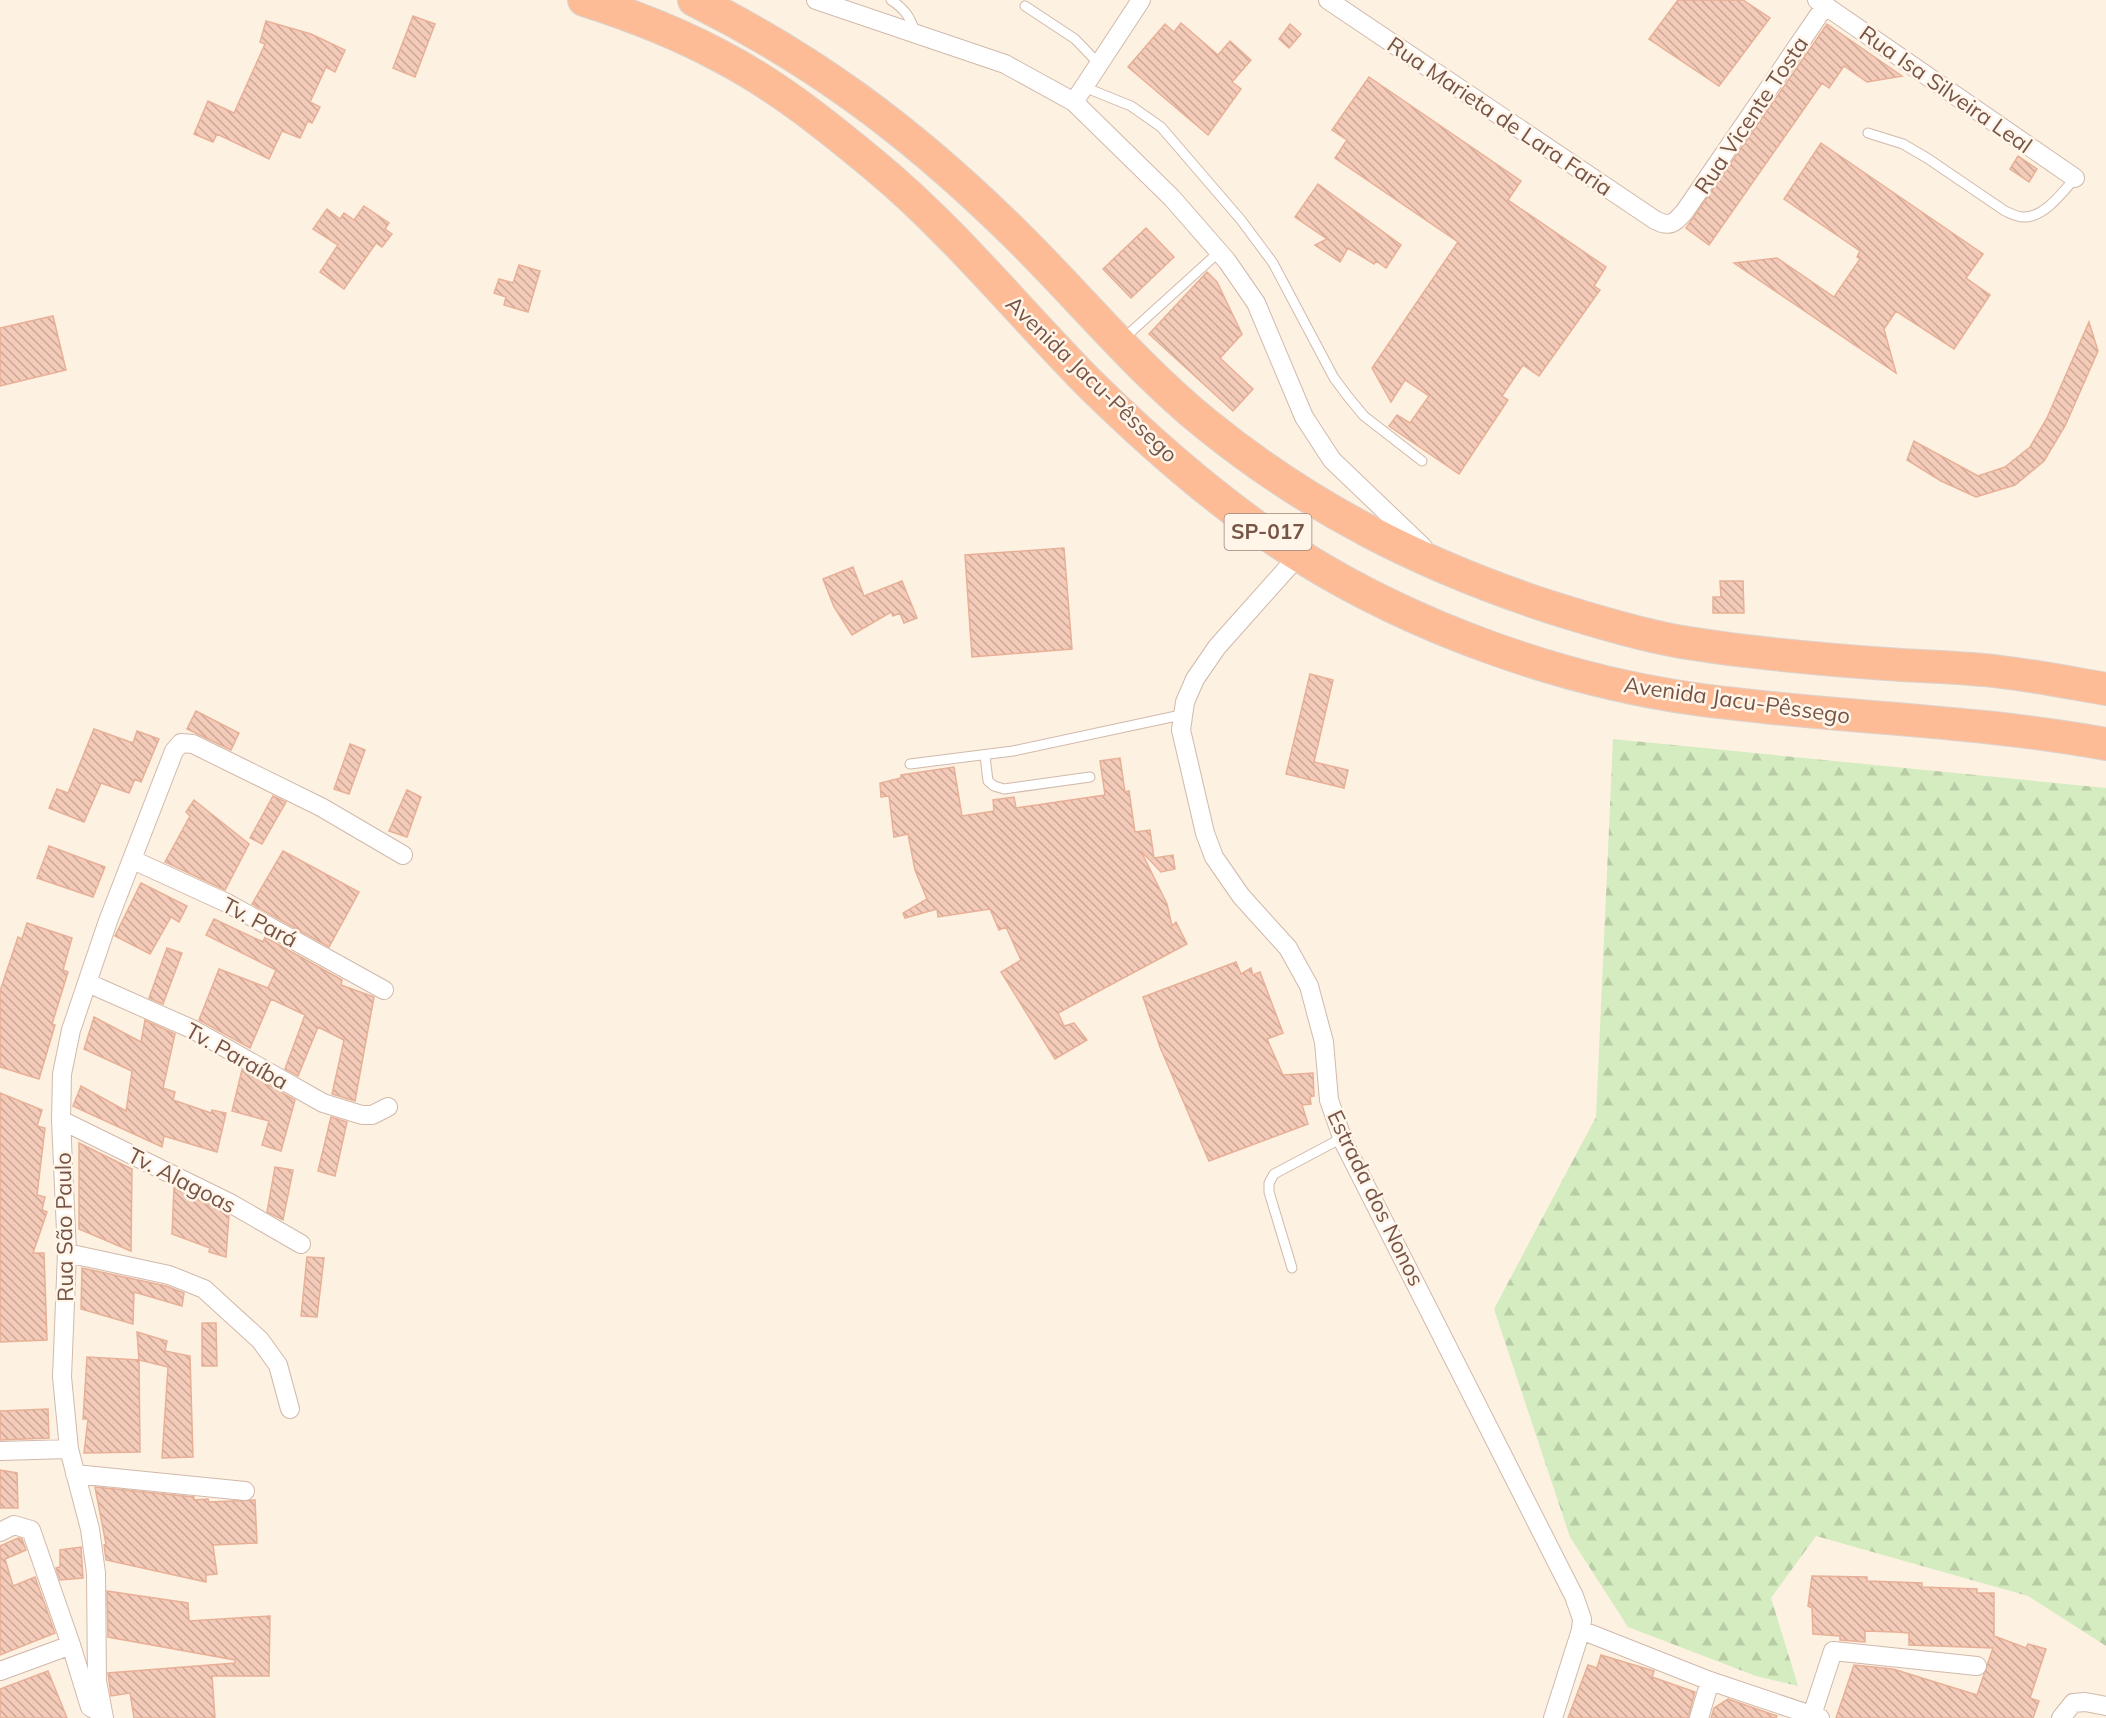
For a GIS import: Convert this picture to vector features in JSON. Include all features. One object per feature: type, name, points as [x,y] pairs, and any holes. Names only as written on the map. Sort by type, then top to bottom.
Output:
[{"type":"highway","name":"Avenida Jacu-Pêssego","points":[[584,0],[632,16],[724,57],[798,106],[876,166],[961,249],[1090,383],[1160,449],[1299,555],[1359,588],[1442,628],[1516,655],[1604,681],[1692,698],[1998,728],[2106,744]]},
{"type":"highway","name":"Avenida Jacu-Pêssego","points":[[694,0],[799,56],[931,155],[1007,225],[1119,342],[1204,423],[1265,469],[1326,510],[1362,530],[1463,577],[1596,621],[1673,640],[1789,657],[1999,671],[2106,689]]},
{"type":"street","points":[[816,0],[1005,64],[1079,95],[1219,252],[1256,303],[1304,417],[1332,460],[1409,536],[1463,577]]},
{"type":"street","points":[[1079,95],[1141,0]]},
{"type":"street","name":"Rua Marieta de Lara Faria","points":[[1328,0],[1655,220],[1667,225],[1675,223]]},
{"type":"street","name":"Rua Vicente Tosta","points":[[1675,223],[1821,3]]},
{"type":"street","name":"Rua Isa Silveira Leal","points":[[1821,3],[2075,178]]},
{"type":"street","name":"Estrada dos Nonos","points":[[1299,555],[1217,647],[1195,679],[1181,716],[1186,758],[1205,833],[1214,858],[1241,896],[1288,948],[1309,986],[1324,1042],[1329,1100],[1342,1138],[1560,1566],[1582,1619],[1581,1630]]},
{"type":"street","name":"Rua São Paulo","points":[[104,1716],[97,1681],[96,1573],[90,1529],[69,1449],[62,1377],[67,1253],[61,1120],[62,1074],[71,1030],[108,921],[174,751],[182,743],[193,744],[321,807],[403,855]]},
{"type":"street","name":"Tv. Pará","points":[[133,860],[227,903],[384,990]]},
{"type":"street","name":"Tv. Paraíba","points":[[88,983],[194,1030],[323,1103],[362,1115],[372,1115],[388,1107]]},
{"type":"street","name":"Tv. Alagoas","points":[[61,1120],[230,1203],[301,1244]]},
{"type":"street","points":[[67,1253],[169,1275],[204,1289],[261,1340],[278,1365],[290,1409]]},
{"type":"street","points":[[0,1451],[69,1449]]},
{"type":"street","points":[[75,1474],[245,1491]]},
{"type":"street","points":[[0,1532],[14,1525],[31,1530],[90,1707],[104,1716]]},
{"type":"street","points":[[1553,1718],[1581,1630],[1710,1681],[1816,1717],[1833,1651],[1977,1666]]},
{"type":"street","points":[[0,1671],[71,1645]]},
{"type":"street","points":[[1699,1718],[1710,1681]]},
{"type":"street","points":[[2061,1718],[2073,1703],[2085,1702],[2106,1707]]},
{"type":"lane","points":[[891,0],[902,7],[909,16],[915,32]]},
{"type":"lane","points":[[1025,6],[1076,39],[1099,64]]},
{"type":"lane","points":[[1079,95],[1131,106],[1161,127],[1241,220],[1274,263],[1334,378],[1349,398],[1364,416],[1422,461]]},
{"type":"lane","points":[[1868,133],[1903,144],[2005,212],[2024,218],[2037,213],[2056,200],[2075,178]]},
{"type":"lane","points":[[1119,342],[1219,252]]},
{"type":"lane","points":[[910,764],[985,756],[1181,716]]},
{"type":"lane","points":[[985,756],[988,781],[1004,789],[1090,777]]},
{"type":"lane","points":[[1292,1268],[1269,1192],[1269,1184],[1274,1174],[1342,1138]]},
{"type":"green space","points":[[1613,739],[2106,788],[2106,1646],[2028,1596],[1816,1536],[1771,1598],[1798,1686],[1756,1676],[1628,1627],[1570,1537],[1494,1309],[1596,1117]]},
{"type":"building","points":[[1678,0],[1743,0],[1770,18],[1719,86],[1649,39]]},
{"type":"building","points":[[413,16],[435,24],[415,77],[393,68]]},
{"type":"building","points":[[266,21],[311,34],[345,50],[335,72],[326,67],[310,102],[320,107],[312,123],[308,121],[300,138],[282,131],[269,159],[217,134],[213,142],[194,134],[208,101],[234,113],[265,44],[260,42]]},
{"type":"building","points":[[1181,23],[1218,55],[1230,41],[1251,60],[1232,82],[1241,89],[1208,135],[1128,67],[1165,24],[1174,32]]},
{"type":"building","points":[[1290,24],[1301,34],[1289,48],[1279,39]]},
{"type":"building","points":[[1827,24],[1902,76],[1867,82],[1844,66],[1829,88],[1822,83],[1709,245],[1686,228]]},
{"type":"building","points":[[1369,77],[1521,181],[1508,200],[1606,267],[1594,286],[1600,290],[1539,376],[1523,365],[1502,396],[1508,400],[1459,474],[1389,426],[1397,415],[1410,423],[1429,396],[1405,380],[1391,402],[1372,368],[1458,242],[1335,158],[1347,140],[1332,130]]},
{"type":"building","points":[[1821,143],[1983,254],[1966,278],[1990,295],[1954,349],[1896,311],[1884,329],[1896,373],[1734,263],[1777,258],[1834,297],[1860,259],[1857,257],[1860,251],[1784,199]]},
{"type":"building","points":[[2018,156],[2037,169],[2029,182],[2010,169]]},
{"type":"building","points":[[1318,184],[1401,245],[1386,268],[1376,261],[1374,264],[1348,248],[1340,262],[1315,245],[1327,239],[1295,217]]},
{"type":"building","points":[[364,206],[389,223],[385,229],[392,234],[382,247],[376,243],[344,289],[320,272],[338,245],[313,229],[327,209],[340,219],[344,213],[354,220]]},
{"type":"building","points":[[1146,228],[1174,257],[1131,298],[1103,269]]},
{"type":"building","points":[[519,265],[540,271],[528,312],[504,305],[506,297],[494,293],[499,279],[513,283]]},
{"type":"building","points":[[1207,272],[1217,282],[1242,334],[1220,358],[1253,389],[1233,411],[1149,334]]},
{"type":"building","points":[[53,316],[66,370],[0,386],[0,328]]},
{"type":"building","points":[[2089,322],[2098,351],[2065,426],[2044,461],[2015,485],[1976,497],[1941,481],[1907,460],[1914,441],[1978,476],[2005,467],[2030,447],[2047,418]]},
{"type":"building","points":[[1064,548],[1072,649],[972,657],[965,555]]},
{"type":"building","points":[[853,567],[864,596],[902,581],[917,618],[904,623],[900,613],[893,616],[891,612],[852,635],[834,607],[823,579]]},
{"type":"building","points":[[1720,581],[1743,581],[1744,613],[1713,613],[1713,597],[1721,597]]},
{"type":"building","points":[[1310,674],[1333,680],[1314,762],[1348,770],[1344,788],[1286,774]]},
{"type":"building","points":[[196,711],[239,733],[231,750],[187,729]]},
{"type":"building","points":[[94,729],[133,743],[137,731],[159,739],[141,782],[135,779],[129,793],[101,783],[84,822],[49,808],[57,789],[68,793]]},
{"type":"building","points":[[350,744],[365,750],[349,794],[334,789]]},
{"type":"building","points":[[1120,758],[1125,792],[1129,791],[1135,832],[1150,830],[1154,858],[1173,855],[1175,869],[1161,872],[1141,851],[1167,904],[1172,926],[1176,922],[1187,944],[1058,1013],[1064,1026],[1074,1023],[1087,1040],[1055,1059],[1001,972],[1021,960],[1006,927],[999,930],[990,909],[938,917],[937,909],[905,918],[903,913],[927,899],[915,870],[908,834],[894,837],[889,796],[881,797],[880,783],[901,778],[901,775],[954,767],[962,816],[994,811],[993,800],[1014,797],[1016,808],[1105,795],[1100,761]]},
{"type":"building","points":[[407,790],[421,797],[407,837],[389,831]]},
{"type":"building","points":[[273,796],[286,802],[262,844],[250,838]]},
{"type":"building","points":[[194,800],[249,844],[225,890],[165,862],[190,816],[186,812]]},
{"type":"building","points":[[49,846],[105,867],[93,897],[37,878]]},
{"type":"building","points":[[283,851],[359,892],[329,947],[252,904]]},
{"type":"building","points":[[141,883],[187,906],[179,922],[171,917],[150,954],[115,936]]},
{"type":"building","points":[[214,919],[263,942],[265,937],[342,980],[341,985],[374,997],[355,1101],[332,1094],[344,1040],[318,1027],[298,1076],[285,1069],[305,1015],[271,999],[250,1048],[199,1020],[219,969],[268,988],[276,970],[206,935]]},
{"type":"building","points":[[27,923],[72,938],[63,970],[68,972],[52,1024],[55,1025],[39,1079],[0,1067],[0,991],[18,937],[22,939]]},
{"type":"building","points":[[167,948],[182,953],[163,1004],[149,998]]},
{"type":"building","points":[[1236,962],[1241,974],[1251,968],[1253,975],[1260,972],[1283,1033],[1267,1039],[1283,1075],[1313,1073],[1314,1096],[1310,1097],[1311,1104],[1302,1105],[1308,1124],[1209,1161],[1160,1047],[1143,997]]},
{"type":"building","points":[[94,1017],[141,1042],[145,1020],[175,1034],[163,1088],[175,1092],[173,1100],[211,1113],[212,1110],[226,1113],[217,1152],[164,1136],[162,1147],[73,1106],[81,1086],[126,1111],[132,1071],[84,1049]]},
{"type":"building","points":[[242,1070],[295,1100],[281,1151],[262,1145],[269,1121],[232,1111]]},
{"type":"building","points":[[0,1093],[42,1110],[37,1126],[45,1128],[37,1195],[45,1197],[42,1210],[47,1212],[33,1253],[44,1253],[47,1340],[0,1342]]},
{"type":"building","points":[[331,1117],[347,1122],[335,1176],[318,1171]]},
{"type":"building","points":[[79,1143],[132,1169],[131,1251],[79,1229]]},
{"type":"building","points":[[275,1167],[293,1170],[283,1220],[267,1212]]},
{"type":"building","points":[[174,1188],[229,1215],[226,1257],[209,1252],[210,1248],[172,1234]]},
{"type":"building","points":[[307,1257],[324,1258],[317,1317],[301,1316]]},
{"type":"building","points":[[82,1268],[166,1286],[184,1293],[182,1306],[134,1292],[133,1324],[81,1309]]},
{"type":"building","points":[[202,1323],[216,1323],[217,1366],[202,1366]]},
{"type":"building","points":[[137,1332],[167,1341],[165,1351],[190,1356],[193,1457],[162,1458],[168,1367],[139,1360]]},
{"type":"building","points":[[87,1357],[139,1360],[140,1452],[84,1453],[88,1419],[83,1419]]},
{"type":"building","points":[[48,1409],[49,1438],[0,1440],[0,1411]]},
{"type":"building","points":[[0,1470],[17,1473],[18,1508],[0,1508]]},
{"type":"building","points":[[95,1487],[194,1497],[194,1500],[208,1499],[209,1502],[255,1500],[257,1543],[213,1545],[217,1574],[206,1575],[206,1582],[106,1560],[104,1545],[106,1544]]},
{"type":"building","points":[[18,1538],[22,1539],[26,1550],[5,1559],[13,1586],[35,1577],[55,1633],[0,1655],[0,1546]]},
{"type":"building","points":[[81,1547],[83,1578],[60,1580],[56,1568],[60,1567],[60,1550]]},
{"type":"building","points":[[1812,1576],[1867,1577],[1867,1581],[1922,1583],[1922,1587],[1977,1589],[1977,1593],[1994,1593],[1994,1636],[2026,1648],[2028,1644],[2046,1649],[2030,1698],[2039,1701],[2033,1718],[1836,1718],[1854,1665],[1893,1669],[1977,1695],[1993,1648],[1909,1645],[1909,1633],[1865,1631],[1865,1642],[1840,1640],[1840,1636],[1813,1634],[1812,1608],[1808,1606]]},
{"type":"building","points":[[107,1591],[188,1603],[189,1621],[270,1616],[269,1676],[212,1676],[215,1718],[134,1718],[130,1693],[111,1696],[108,1673],[235,1663],[235,1660],[108,1637]]},
{"type":"building","points":[[1601,1655],[1654,1671],[1652,1677],[1695,1692],[1688,1718],[1568,1718],[1588,1665],[1597,1668]]},
{"type":"building","points":[[48,1671],[67,1718],[0,1718],[0,1689]]},
{"type":"building","points":[[1728,1699],[1777,1716],[1776,1718],[1711,1718],[1714,1708]]}]
